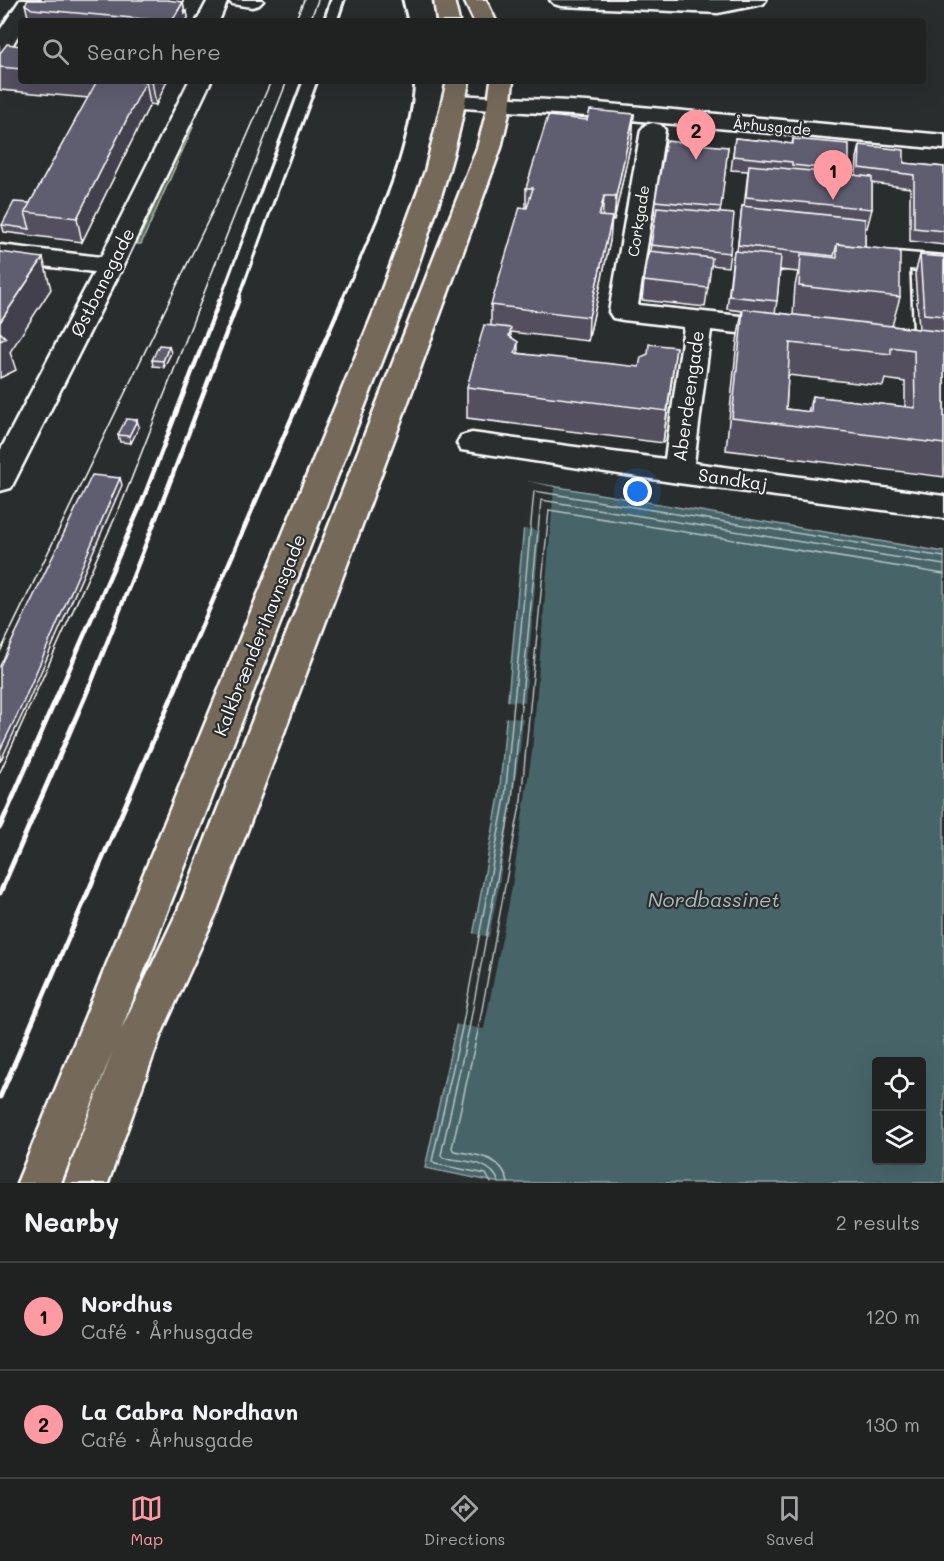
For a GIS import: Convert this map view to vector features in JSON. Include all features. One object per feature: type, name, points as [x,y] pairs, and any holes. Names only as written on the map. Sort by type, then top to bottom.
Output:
[{"type":"main road","points":[[444,0],[447,18]]},
{"type":"main road","points":[[475,0],[484,18]]},
{"type":"main road","name":"Kalkbrænderihavnsgade","points":[[39,1183],[386,316],[428,198],[457,91]]},
{"type":"main road","points":[[86,1183],[140,1035],[197,911],[385,424],[472,187],[489,151],[500,93]]},
{"type":"street","points":[[19,18],[30,0]]},
{"type":"street","points":[[209,18],[218,0]]},
{"type":"street","points":[[239,0],[252,1]]},
{"type":"street","points":[[561,0],[718,7],[756,0]]},
{"type":"street","points":[[18,19],[0,48],[18,51]]},
{"type":"street","name":"Østbanegade","points":[[0,480],[110,266],[199,84]]},
{"type":"street","name":"Århusgade","points":[[457,91],[500,93],[587,109],[944,142]]},
{"type":"street","name":"Corkgade","points":[[653,130],[623,312],[699,319]]},
{"type":"street","points":[[0,253],[110,266]]},
{"type":"street","points":[[898,343],[896,260],[944,264]]},
{"type":"street","points":[[699,319],[795,331],[787,279],[820,282]]},
{"type":"street","name":"Aberdeengade","points":[[678,472],[699,319]]},
{"type":"street","name":"Sandkaj","points":[[471,443],[944,507]]},
{"type":"green space","points":[[189,127],[193,127],[141,244],[137,244]]},
{"type":"water","name":"Nordbassinet","points":[[528,482],[944,552],[944,1183],[500,1183],[425,1168],[456,1027],[499,797]]},
{"type":"pier","points":[[527,481],[554,487],[532,752],[511,893],[484,1029],[454,1024],[471,933],[489,937],[520,749],[523,719],[503,717],[505,701],[525,702],[540,530],[521,529]]},
{"type":"building","points":[[28,0],[183,2],[174,18],[132,18],[32,9],[25,4]]},
{"type":"building","points":[[7,44],[18,46],[18,69],[0,67],[0,53]]},
{"type":"building","points":[[95,84],[144,84],[77,218],[25,212]]},
{"type":"building","points":[[590,110],[634,114],[616,196],[604,196],[599,216],[612,217],[589,317],[491,305],[520,207],[527,208],[533,188],[526,188],[548,116],[587,120]]},
{"type":"building","points":[[735,138],[793,144],[793,139],[849,144],[849,171],[733,156]]},
{"type":"building","points":[[666,141],[728,147],[721,207],[655,201]]},
{"type":"building","points":[[860,145],[904,150],[904,163],[944,167],[944,231],[914,228],[914,175],[859,168]]},
{"type":"building","points":[[749,165],[872,177],[872,209],[746,197]]},
{"type":"building","points":[[14,202],[30,203],[25,212],[30,229],[2,225]]},
{"type":"building","points":[[742,206],[865,219],[865,247],[837,244],[834,256],[738,245]]},
{"type":"building","points":[[657,207],[734,214],[730,253],[651,245]]},
{"type":"building","points":[[837,244],[900,251],[900,297],[799,286],[801,254],[837,258]]},
{"type":"building","points":[[649,251],[712,258],[708,288],[644,281]]},
{"type":"building","points":[[734,251],[781,256],[777,301],[729,296]]},
{"type":"building","points":[[0,252],[43,258],[0,322]]},
{"type":"building","points":[[920,255],[944,257],[944,316],[924,314]]},
{"type":"building","points":[[743,309],[944,332],[944,444],[732,418]],"holes":[[[790,343],[891,354],[891,347],[914,350],[915,408],[812,396],[811,412],[786,409]]]},
{"type":"building","points":[[484,325],[511,328],[509,336],[518,342],[515,353],[639,367],[641,357],[648,354],[649,344],[676,347],[667,411],[467,387]]},
{"type":"building","points":[[0,332],[6,338],[0,341]]},
{"type":"building","points":[[159,345],[169,346],[163,361],[152,360]]},
{"type":"building","points":[[126,419],[137,420],[129,436],[118,435]]},
{"type":"building","points":[[92,475],[120,478],[22,705],[0,750],[0,666]]},
{"type":"tram line","points":[[296,18],[304,0]]},
{"type":"tram line","points":[[311,18],[318,0]]},
{"type":"tram line","points":[[0,652],[232,171],[270,84]]},
{"type":"tram line","points":[[0,772],[123,500],[286,84]]},
{"type":"railway","points":[[324,18],[330,0]]},
{"type":"railway","points":[[339,18],[345,0]]},
{"type":"railway","points":[[402,0],[406,18]]},
{"type":"railway","points":[[220,300],[301,84]]},
{"type":"railway","points":[[238,300],[317,84]]},
{"type":"railway","points":[[342,300],[377,221],[397,166],[411,110],[414,84]]},
{"type":"railway","points":[[62,686],[142,502],[220,299]]},
{"type":"railway","points":[[90,686],[239,299]]},
{"type":"railway","points":[[176,686],[343,299]]},
{"type":"railway","points":[[0,827],[62,685]]},
{"type":"railway","points":[[0,893],[90,685]]},
{"type":"railway","points":[[0,1097],[177,685]]},
{"type":"place","name":"La Cabra Nordhavn","points":[[696,160]]},
{"type":"place","name":"Nordhus","points":[[833,200]]}]
